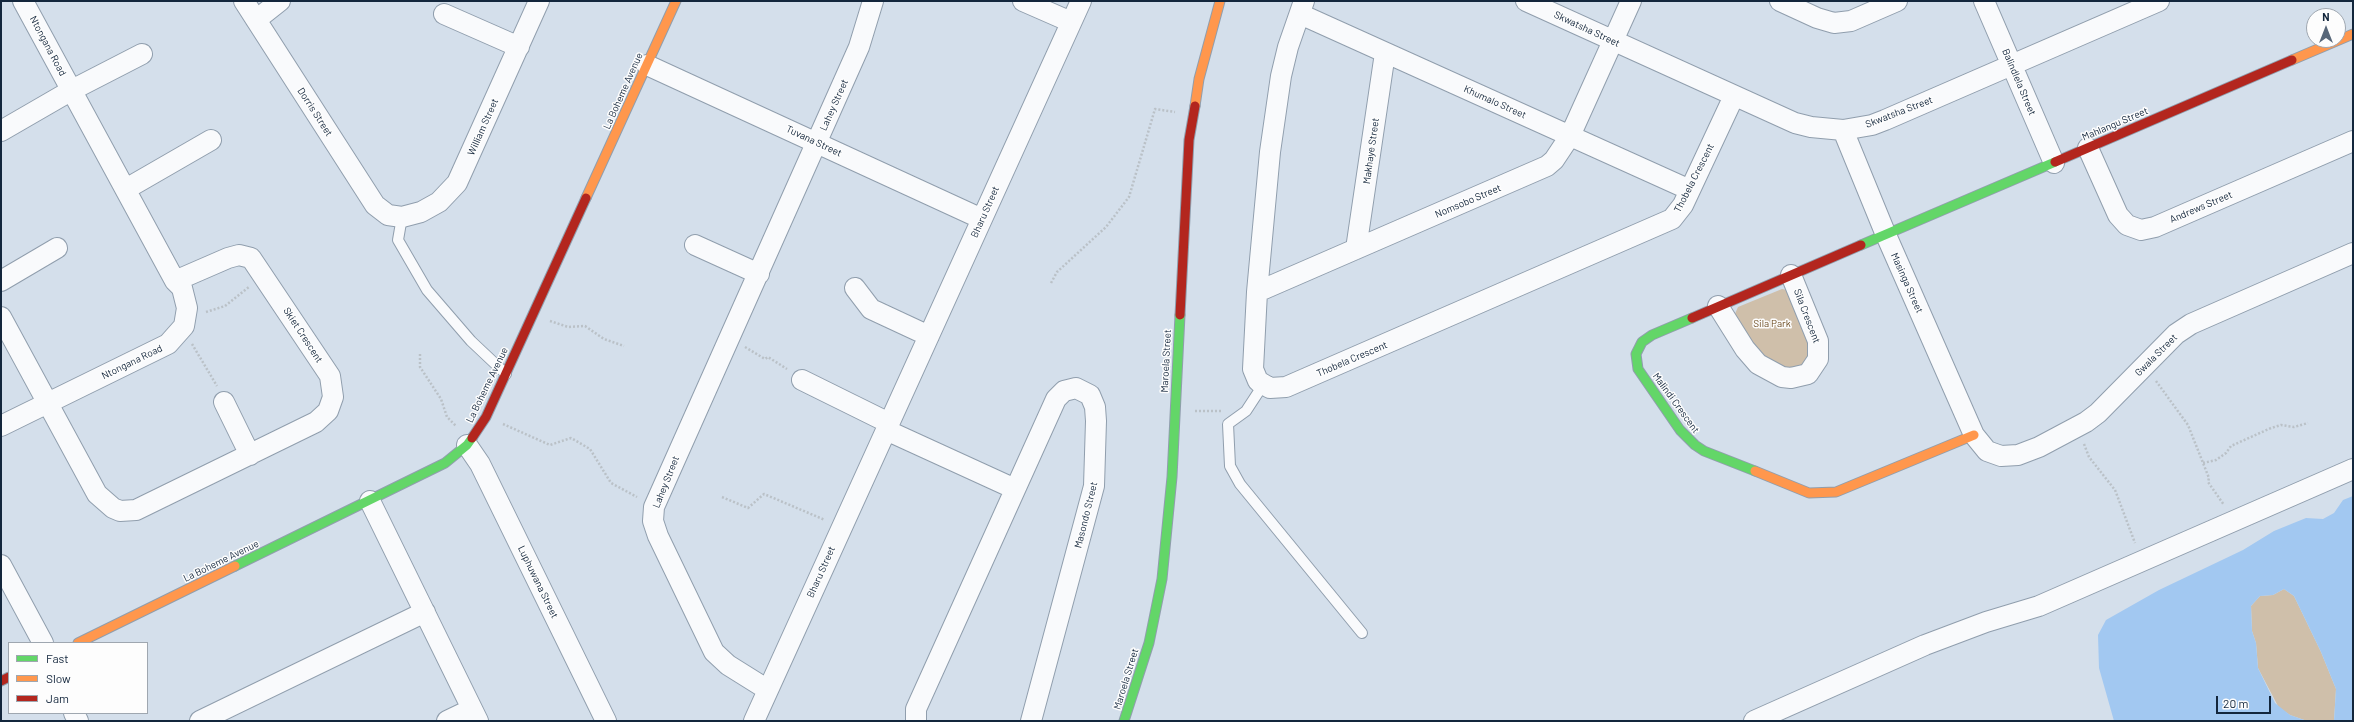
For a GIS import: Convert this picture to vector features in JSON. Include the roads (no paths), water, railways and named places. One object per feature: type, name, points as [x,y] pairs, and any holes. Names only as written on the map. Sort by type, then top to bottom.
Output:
[{"type":"street","name":"Ntongana Road","points":[[1,426],[168,344],[183,325],[186,298],[182,288],[175,281],[23,1]]},
{"type":"street","name":"Dorris Street","points":[[244,1],[375,205],[383,212],[397,216]]},
{"type":"street","points":[[256,20],[280,1]]},
{"type":"street","name":"William Street","points":[[397,216],[420,212],[439,202],[457,183],[539,1]]},
{"type":"street","name":"La Boheme Avenue","points":[[80,642],[445,463],[469,442],[486,417],[676,1]]},
{"type":"street","name":"Lahey Street","points":[[768,690],[728,665],[714,652],[658,536],[654,521],[654,507],[729,338],[760,274],[859,47],[873,1]]},
{"type":"street","points":[[1023,1],[1071,22]]},
{"type":"street","name":"Bharu Street","points":[[754,721],[1081,1]]},
{"type":"street","name":"Maroela Street","points":[[1124,721],[1149,643],[1162,579],[1168,530],[1187,166],[1193,114],[1201,72],[1220,1]]},
{"type":"street","name":"Skwatsha Street","points":[[1526,1],[1795,123],[1811,127],[1843,130],[1865,127],[1885,120],[2159,1]]},
{"type":"street","name":"Nomsobo Street","points":[[1257,292],[1547,166],[1554,160],[1570,136],[1632,1]]},
{"type":"street","points":[[1780,1],[1817,18],[1834,23],[1851,21],[1898,1]]},
{"type":"street","name":"Balindlela Street","points":[[1984,1],[2054,163]]},
{"type":"street","points":[[1263,385],[1255,376],[1253,369],[1257,292],[1270,152],[1278,97],[1288,47],[1302,8]]},
{"type":"street","name":"Khumalo Street","points":[[1302,8],[1385,53],[1690,190]]},
{"type":"street","points":[[444,14],[519,47]]},
{"type":"street","name":"Mahlangu Street","points":[[1886,235],[2353,34]]},
{"type":"street","name":"Makhaye Street","points":[[1356,249],[1385,53]]},
{"type":"street","points":[[1,131],[72,90],[142,54]]},
{"type":"street","name":"Tuvana Street","points":[[647,64],[982,218]]},
{"type":"street","name":"Thobela Crescent","points":[[1263,385],[1278,389],[1286,387],[1666,222],[1680,210],[1734,96]]},
{"type":"street","name":"Masinga Street","points":[[1843,130],[1886,235],[1974,435]]},
{"type":"street","points":[[126,190],[211,140]]},
{"type":"street","name":"Andrews Street","points":[[2088,148],[2118,216],[2127,225],[2140,230],[2155,227],[2353,141]]},
{"type":"street","name":"Malindi Crescent","points":[[1886,235],[1646,338],[1638,348],[1636,354],[1638,369],[1687,438],[1704,451],[1802,491],[1825,494],[1836,492],[1974,435]]},
{"type":"street","points":[[695,245],[760,274]]},
{"type":"street","points":[[1,281],[57,248]]},
{"type":"street","name":"Gwala Street","points":[[1974,435],[1987,451],[2001,456],[2010,456],[2039,447],[2073,430],[2098,413],[2176,334],[2198,320],[2353,253]]},
{"type":"street","name":"Skiet Crescent","points":[[1,317],[46,404],[97,494],[106,505],[120,511],[128,511],[144,507],[316,422],[328,411],[333,397],[330,376],[263,273],[251,258],[239,255],[175,281]]},
{"type":"street","name":"Sila Crescent","points":[[1718,306],[1745,349],[1758,364],[1782,377],[1791,378],[1808,374],[1818,359],[1818,341],[1791,275]]},
{"type":"street","points":[[855,288],[871,309],[929,336]]},
{"type":"street","points":[[802,380],[888,427],[1015,489]]},
{"type":"street","name":"Masondo Street","points":[[916,721],[916,709],[1056,399],[1064,391],[1070,388],[1085,391],[1093,400],[1096,414],[1094,486],[1031,721]]},
{"type":"street","points":[[224,402],[250,455]]},
{"type":"street","name":"Luphuwana Street","points":[[469,442],[606,721]]},
{"type":"street","points":[[1754,721],[1925,645],[1986,622],[2039,606],[2353,469]]},
{"type":"street","points":[[370,501],[475,715],[447,721]]},
{"type":"street","points":[[1,565],[42,642]]},
{"type":"street","points":[[200,721],[425,612]]},
{"type":"lane","points":[[397,216],[398,240],[427,290],[441,309],[506,374]]},
{"type":"lane","points":[[1263,385],[1246,411],[1228,424],[1230,466],[1240,484],[1362,633]]},
{"type":"water","points":[[2353,496],[2353,721],[2334,721],[2336,689],[2321,652],[2294,596],[2284,589],[2273,595],[2260,596],[2251,606],[2252,631],[2256,643],[2258,668],[2275,703],[2290,715],[2307,721],[2114,721],[2099,668],[2098,635],[2106,620],[2159,590],[2243,550],[2274,531],[2306,518],[2323,519],[2334,513],[2343,500]]},
{"type":"park label","name":"Sila Park","points":[[1772,324]]}]
